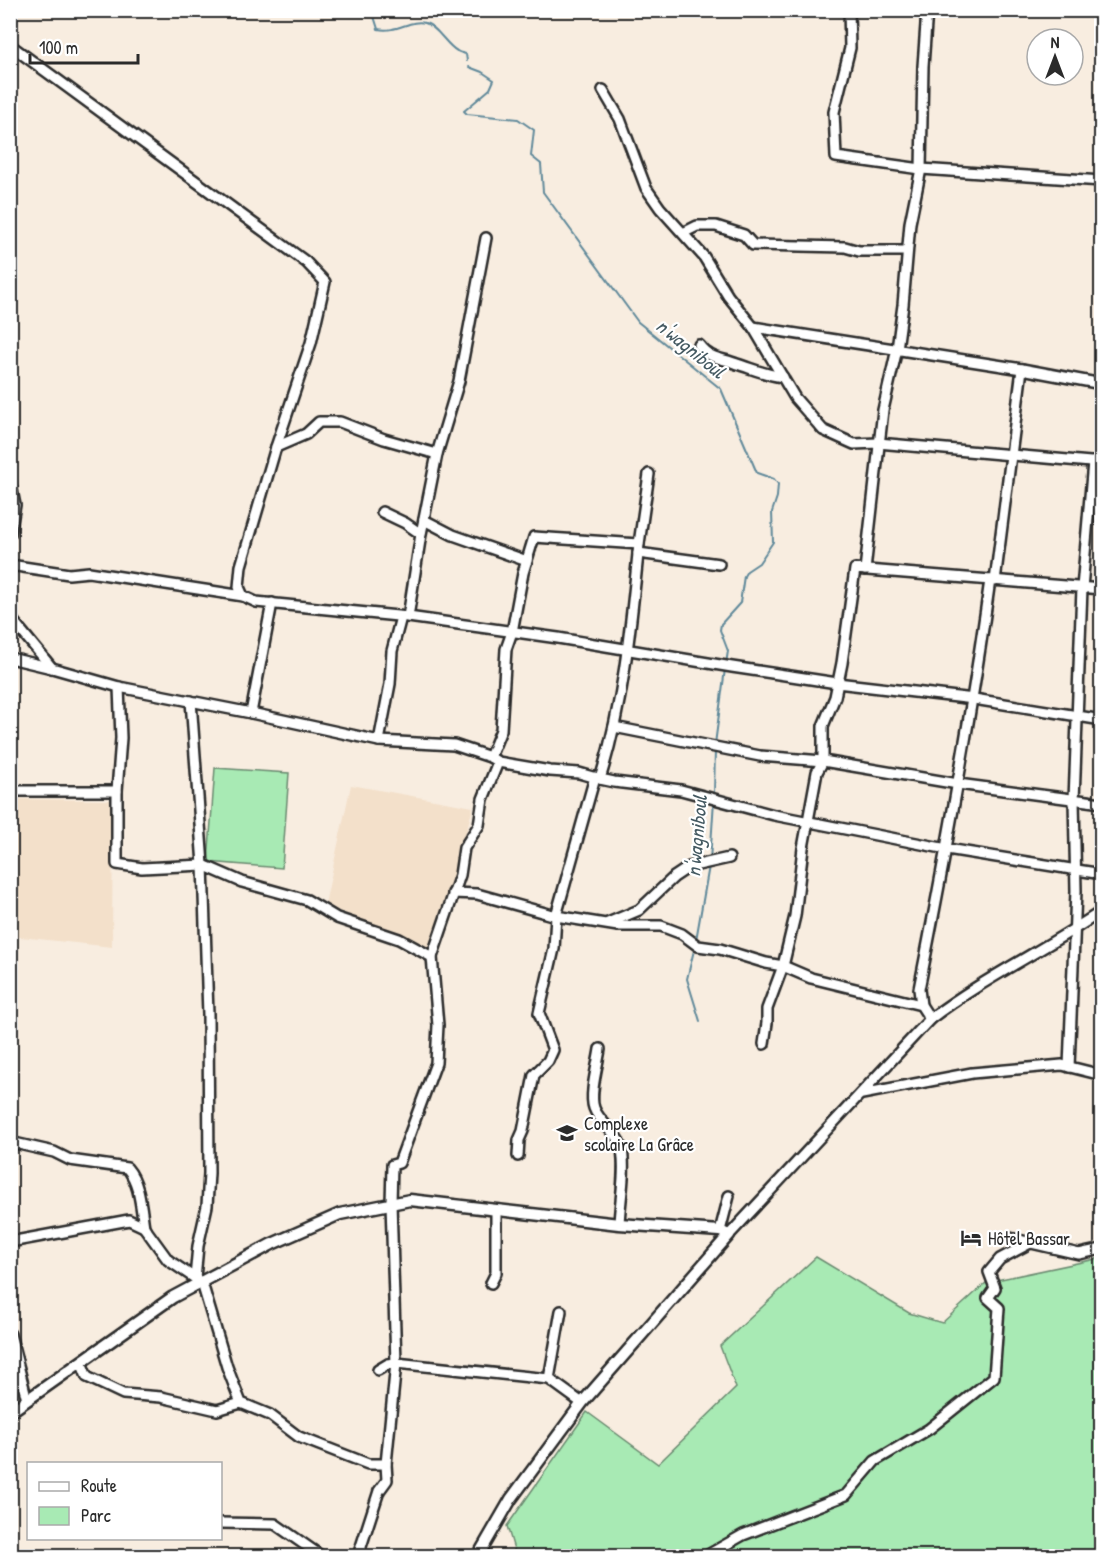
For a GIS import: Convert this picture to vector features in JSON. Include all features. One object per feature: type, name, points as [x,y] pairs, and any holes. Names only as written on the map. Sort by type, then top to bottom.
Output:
[{"type":"main road","points":[[10,1412],[199,1280],[340,1214],[410,1200],[619,1224],[724,1233]]},
{"type":"main road","points":[[478,1557],[511,1499],[582,1403],[724,1233]]},
{"type":"street","points":[[849,10],[850,48],[834,112],[836,157],[921,169],[1101,181]]},
{"type":"street","points":[[865,570],[883,410],[897,349],[910,223],[921,169],[923,66],[927,10]]},
{"type":"street","points":[[10,45],[306,262],[325,282],[311,343],[276,447],[241,566],[239,587],[243,596]]},
{"type":"street","points":[[603,90],[620,119],[646,188],[704,257],[728,296],[753,327],[795,398],[823,430],[854,444],[879,443],[1097,462],[1082,588],[1079,717],[1074,800],[1075,929],[1069,1067]]},
{"type":"street","points":[[683,233],[697,226],[716,226],[744,235],[753,245],[845,247],[859,251],[908,251]]},
{"type":"street","points":[[379,741],[390,684],[392,651],[405,617],[437,454],[459,381],[486,238]]},
{"type":"street","points":[[753,327],[1022,369],[1101,384]]},
{"type":"street","points":[[699,345],[709,354],[724,361],[783,377]]},
{"type":"street","points":[[930,1019],[921,1005],[919,989],[974,699],[1012,455],[1022,369]]},
{"type":"street","points":[[276,447],[306,434],[319,422],[340,422],[384,439],[437,454]]},
{"type":"street","points":[[518,1156],[519,1140],[523,1131],[534,1075],[548,1061],[553,1050],[539,1013],[554,948],[555,915],[614,727],[649,474]]},
{"type":"street","points":[[10,480],[15,505],[10,534]]},
{"type":"street","points":[[382,512],[421,534]]},
{"type":"street","points":[[424,520],[453,535],[527,561]]},
{"type":"street","points":[[358,1557],[379,1491],[387,1480],[386,1464],[396,1363],[392,1165],[399,1163],[436,1063],[438,1025],[432,957],[460,875],[464,848],[478,825],[494,760],[501,730],[506,649],[534,537],[638,548],[719,564]]},
{"type":"street","points":[[10,565],[69,574],[89,573],[243,596],[256,602],[405,617],[558,638],[626,651],[837,683],[974,699],[1101,720]]},
{"type":"street","points":[[764,1044],[767,1009],[783,966],[795,915],[803,848],[817,772],[823,760],[823,726],[835,697],[855,569],[1101,589]]},
{"type":"street","points":[[251,712],[272,603]]},
{"type":"street","points":[[10,616],[52,668]]},
{"type":"street","points":[[11,660],[52,668],[119,687],[251,712],[379,741],[454,745],[494,760],[550,771],[579,773],[614,782],[681,790],[808,822],[947,849],[1101,874]]},
{"type":"street","points":[[119,687],[121,738],[117,791],[117,864],[142,868],[203,865],[242,882],[307,900],[337,918],[399,939],[432,957]]},
{"type":"street","points":[[191,701],[203,865],[208,1016],[209,1173],[207,1206],[198,1246],[199,1280],[241,1403]]},
{"type":"street","points":[[614,727],[760,756],[823,760],[958,784],[1101,804]]},
{"type":"street","points":[[10,791],[117,791]]},
{"type":"street","points":[[606,924],[639,910],[674,877],[689,867],[729,858]]},
{"type":"street","points":[[453,893],[477,894],[555,915],[618,926],[661,926],[682,934],[698,946],[710,946],[783,966],[811,978],[921,1005]]},
{"type":"street","points":[[724,1233],[862,1094],[930,1019],[955,1000],[1075,929],[1101,911]]},
{"type":"street","points":[[600,1049],[592,1096],[594,1109],[611,1129],[622,1147],[619,1224]]},
{"type":"street","points":[[862,1094],[972,1073],[1062,1065],[1101,1075]]},
{"type":"street","points":[[10,1142],[54,1152],[70,1160],[128,1168],[136,1186],[144,1227],[168,1260],[199,1280]]},
{"type":"street","points":[[724,1233],[729,1196]]},
{"type":"street","points":[[491,1283],[496,1274],[496,1209]]},
{"type":"street","points":[[10,1242],[129,1220],[144,1227]]},
{"type":"street","points":[[1010,1238],[1079,1254],[1101,1249]]},
{"type":"street","points":[[706,1557],[743,1535],[846,1495],[875,1461],[929,1429],[994,1377],[999,1308],[988,1298],[995,1288],[989,1272],[1000,1259],[1030,1242]]},
{"type":"street","points":[[549,1378],[561,1311]]},
{"type":"street","points":[[10,1334],[27,1400]]},
{"type":"street","points":[[81,1362],[87,1377],[123,1394],[161,1397],[217,1410],[241,1403],[270,1415],[299,1437],[368,1464],[386,1464]]},
{"type":"street","points":[[378,1370],[388,1364],[396,1363],[549,1378],[582,1403]]},
{"type":"street","points":[[222,1523],[275,1524],[321,1557]]},
{"type":"shaded area","points":[[351,785],[473,807],[432,957],[325,904]]},
{"type":"shaded area","points":[[11,799],[113,800],[112,947],[11,936]]},
{"type":"green space","points":[[215,768],[289,773],[282,868],[208,862]]},
{"type":"green space","points":[[816,1257],[909,1313],[942,1323],[987,1282],[1101,1258],[1101,1556],[516,1556],[507,1526],[587,1412],[658,1464],[736,1388],[720,1346]]},
{"type":"waterway","points":[[372,10],[378,29],[385,30],[419,22],[425,23],[453,48],[466,54],[467,61]]},
{"type":"waterway","name":"n'wagniboul","points":[[469,67],[494,80],[490,89],[464,111],[467,114],[518,119],[534,130],[531,156],[541,164],[543,192],[638,322],[721,389],[757,473],[774,479],[778,484],[772,512],[773,542],[759,563],[747,571],[744,576],[740,603],[721,624],[720,630],[728,651],[726,664]]},
{"type":"waterway","name":"n'wagniboul","points":[[715,744],[725,669]]},
{"type":"waterway","name":"n'wagniboul","points":[[714,795],[715,749]]},
{"type":"waterway","name":"n'wagniboul","points":[[710,861],[714,800]]},
{"type":"waterway","name":"n'wagniboul","points":[[696,940],[709,866]]},
{"type":"waterway","name":"n'wagniboul","points":[[695,946],[687,979],[700,1021]]},
{"type":"place","name":"Complexe scolaire La Grâce","points":[[567,1133]]},
{"type":"place","name":"Hôtel Bassar","points":[[971,1238]]}]
